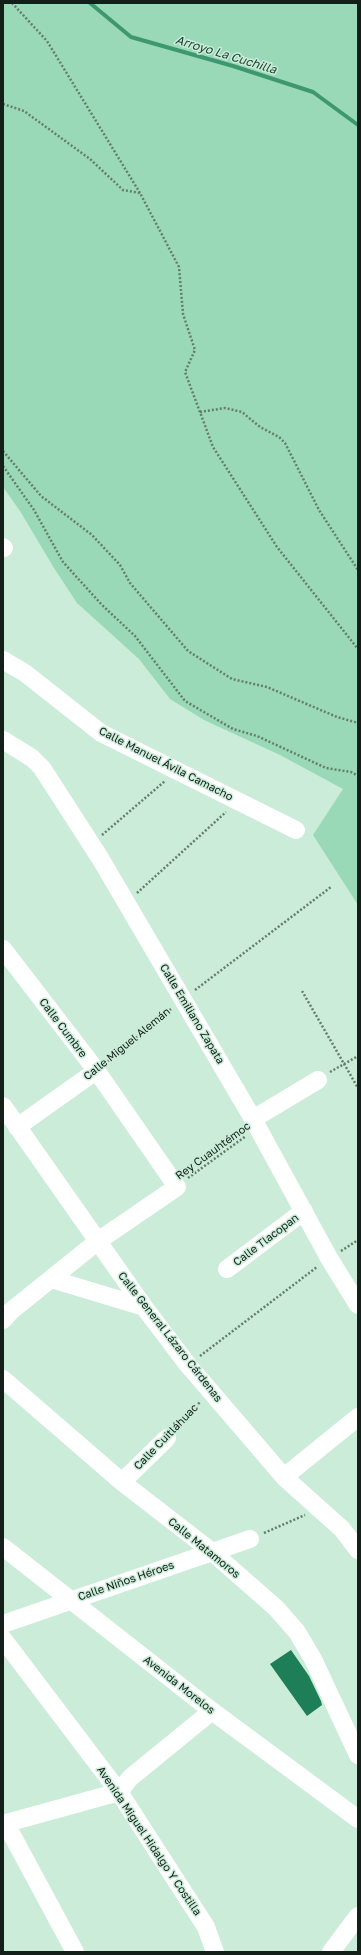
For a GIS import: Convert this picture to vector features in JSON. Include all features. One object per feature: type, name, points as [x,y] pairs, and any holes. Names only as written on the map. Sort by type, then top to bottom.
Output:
[{"type":"street","name":"Calle Manuel Ávila Camacho","points":[[3,660],[26,673],[101,733],[176,772],[296,830]]},
{"type":"street","name":"Calle Emiliano Zapata","points":[[3,740],[32,758],[42,768],[91,845],[256,1123],[329,1258],[358,1305]]},
{"type":"street","name":"Calle Cumbre","points":[[3,949],[92,1073],[177,1187]]},
{"type":"street","name":"Calle Miguel Alemán","points":[[17,1127],[92,1073]]},
{"type":"street","points":[[256,1123],[318,1080]]},
{"type":"street","name":"Calle General Lázaro Cárdenas","points":[[3,1106],[144,1307],[188,1365],[284,1477],[342,1529],[358,1550]]},
{"type":"street","points":[[3,1320],[11,1311],[98,1241],[177,1187]]},
{"type":"street","name":"Calle Tlacopan","points":[[227,1269],[304,1212]]},
{"type":"street","points":[[50,1279],[144,1307]]},
{"type":"street","name":"Calle Matamoros","points":[[3,1379],[122,1482],[211,1551],[276,1608],[297,1632],[313,1659],[358,1755]]},
{"type":"street","points":[[284,1477],[358,1417]]},
{"type":"street","name":"Calle Cuitláhuac","points":[[122,1482],[167,1438]]},
{"type":"street","points":[[342,1529],[358,1540]]},
{"type":"street","name":"Calle Niños Héroes","points":[[3,1624],[211,1551],[250,1539]]},
{"type":"street","name":"Avenida Morelos","points":[[3,1547],[212,1711],[358,1819]]},
{"type":"street","name":"Avenida Miguel Hidalgo Y Costilla","points":[[3,1639],[119,1792],[206,1927],[215,1952]]},
{"type":"street","points":[[75,1952],[5,1824],[119,1792],[130,1778],[212,1711]]},
{"type":"street","points":[[331,1952],[358,1916]]},
{"type":"path","points":[[12,3],[47,41],[140,193],[179,267],[183,314],[195,350],[185,372],[213,447],[277,547],[358,648]]},
{"type":"path","points":[[3,104],[24,110],[90,159],[123,190],[140,193]]},
{"type":"path","points":[[200,412],[225,408],[242,412],[260,427],[282,440],[319,510],[358,570]]},
{"type":"path","points":[[3,451],[41,496],[92,535],[120,565],[130,583],[188,651],[232,679],[267,687],[337,717],[358,723]]},
{"type":"path","points":[[3,466],[34,510],[63,562],[102,605],[135,636],[185,701],[233,729],[257,736],[326,768],[351,772],[358,776]]},
{"type":"path","points":[[91,845],[176,772]]},
{"type":"path","points":[[126,902],[238,801]]},
{"type":"path","name":"Calle Miguel Alemán","points":[[92,1073],[183,999],[331,887]]},
{"type":"path","points":[[302,991],[358,1088]]},
{"type":"path","points":[[318,1080],[358,1056]]},
{"type":"path","name":"Rey Cuauhtémoc","points":[[177,1187],[256,1123]]},
{"type":"path","points":[[188,1365],[329,1258]]},
{"type":"path","name":"Calle Cuitláhuac","points":[[167,1438],[211,1391]]},
{"type":"path","points":[[250,1539],[320,1508]]},
{"type":"green space","points":[[3,3],[358,3],[358,905],[313,835],[343,789],[280,755],[204,720],[170,699],[139,659],[77,603],[20,511],[3,487]]},
{"type":"building","points":[[291,1650],[309,1676],[322,1705],[307,1716],[270,1664]]},
{"type":"waterway","name":"Arroyo La Cuchilla","points":[[90,3],[131,37],[233,66],[313,92],[358,125]]}]
